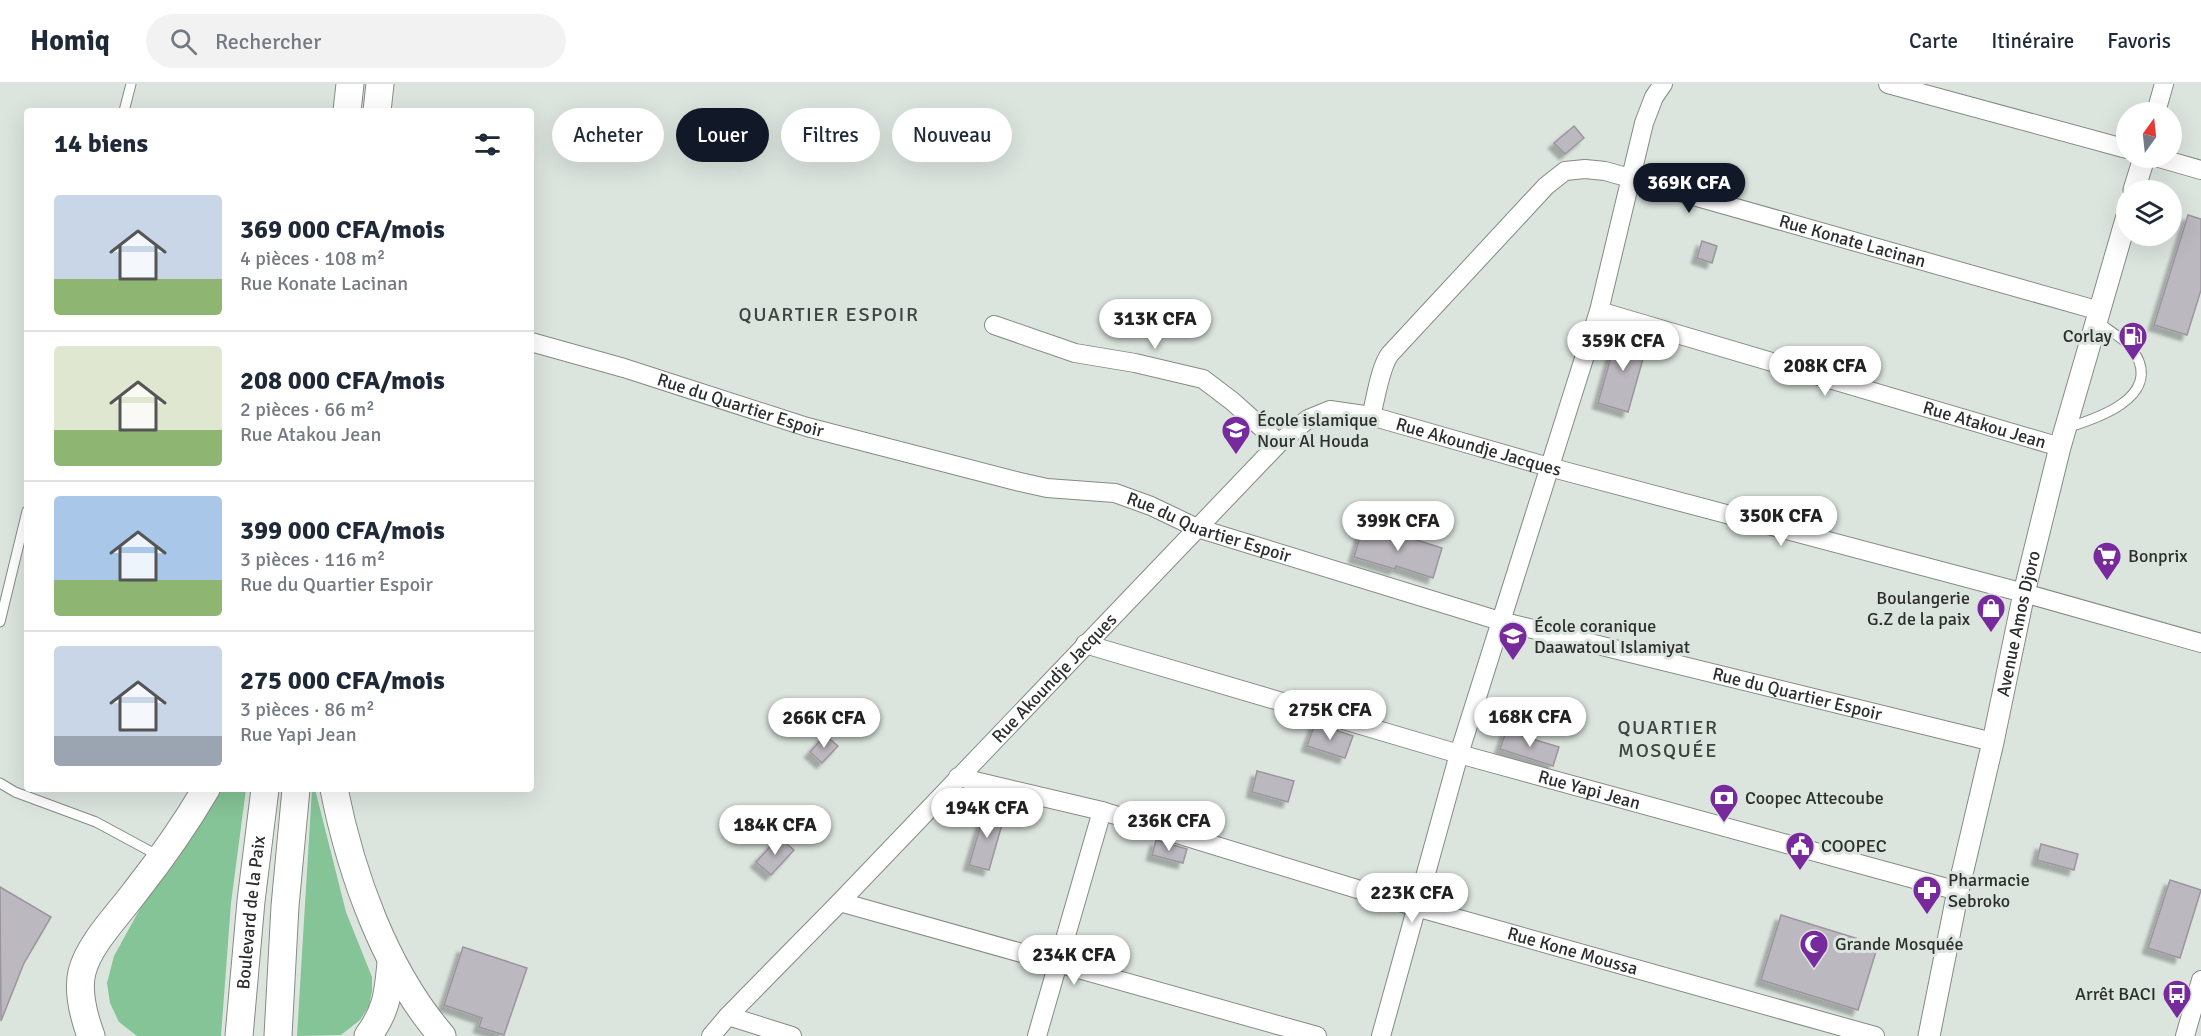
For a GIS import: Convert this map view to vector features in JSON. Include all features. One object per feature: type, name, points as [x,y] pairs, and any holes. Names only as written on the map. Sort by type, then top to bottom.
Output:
[{"type":"main road","points":[[347,108],[350,84]]},
{"type":"main road","points":[[376,108],[380,84]]},
{"type":"main road","points":[[90,1036],[80,989],[81,973],[87,958],[188,821],[204,792]]},
{"type":"main road","name":"Boulevard de la Paix","points":[[239,1035],[251,901],[265,792]]},
{"type":"main road","name":"Boulevard de la Paix","points":[[278,1036],[285,906],[296,792]]},
{"type":"main road","points":[[335,792],[351,854],[391,963],[424,1015],[442,1036]]},
{"type":"main road","points":[[368,1036],[377,1024],[387,1003],[391,963]]},
{"type":"street","points":[[1381,1036],[1459,754],[1599,311],[1644,123],[1653,97],[1663,84]]},
{"type":"street","points":[[1888,84],[2116,145]]},
{"type":"street","points":[[2159,102],[2164,84]]},
{"type":"street","points":[[2182,165],[2201,170]]},
{"type":"street","name":"Rue Konate Lacinan","points":[[1371,416],[1381,380],[1381,371],[1390,354],[1546,186],[1565,171],[1584,169],[1605,171],[2098,316]]},
{"type":"street","name":"Avenue Amos Djoro","points":[[1929,1036],[1958,891],[1993,742],[2024,593],[2063,438],[2118,246]]},
{"type":"street","name":"Rue Atakou Jean","points":[[1599,311],[2063,438]]},
{"type":"street","points":[[994,325],[1076,353],[1135,363],[1203,379],[1232,400],[1279,443]]},
{"type":"street","name":"Rue du Quartier Espoir","points":[[534,343],[624,368],[807,427],[998,477],[1047,488],[1115,493],[1151,506],[1197,528],[1500,621],[1993,742]]},
{"type":"street","name":"Rue Akoundje Jacques","points":[[711,1036],[1279,443],[1308,419],[1330,410],[1371,416],[1549,467],[2024,593],[2201,643]]},
{"type":"street","name":"Rue Yapi Jean","points":[[1085,644],[1459,754],[1958,891]]},
{"type":"street","name":"Rue Kone Moussa","points":[[958,777],[1102,811],[1416,907],[1875,1036]]},
{"type":"street","points":[[1037,1036],[1102,811]]},
{"type":"street","points":[[840,902],[1317,1036]]},
{"type":"street","points":[[2185,1036],[2201,980]]},
{"type":"street","points":[[728,1017],[792,1036]]},
{"type":"lane","points":[[125,108],[130,84]]},
{"type":"lane","points":[[2063,438],[2129,398],[2138,387],[2142,369],[2135,353],[2098,316]]},
{"type":"lane","points":[[0,622],[24,523]]},
{"type":"lane","points":[[0,783],[15,792],[96,822],[161,857]]},
{"type":"green space","points":[[220,792],[246,792],[231,903],[221,1036],[137,1036],[119,1022],[110,1003],[107,983],[114,956],[141,907]]},
{"type":"green space","points":[[312,792],[316,792],[346,912],[372,977],[372,991],[369,1006],[360,1020],[341,1035],[297,1036]]},
{"type":"building","points":[[1574,126],[1584,138],[1565,154],[1554,143]]},
{"type":"building","points":[[2188,215],[2201,219],[2201,290],[2187,335],[2154,325],[2178,246],[2182,246],[2182,234]]},
{"type":"building","points":[[1702,241],[1717,246],[1712,263],[1697,258]]},
{"type":"building","points":[[1618,332],[1648,341],[1628,412],[1598,403]]},
{"type":"building","points":[[1363,527],[1442,548],[1433,578],[1396,566],[1395,569],[1354,557]]},
{"type":"building","points":[[1315,723],[1353,736],[1345,758],[1307,746]]},
{"type":"building","points":[[1506,731],[1559,747],[1553,766],[1500,749]]},
{"type":"building","points":[[825,735],[838,746],[822,763],[810,752]]},
{"type":"building","points":[[1257,771],[1294,781],[1288,802],[1252,792]]},
{"type":"building","points":[[986,808],[1005,814],[989,870],[969,865]]},
{"type":"building","points":[[779,837],[794,850],[771,875],[756,862]]},
{"type":"building","points":[[1156,840],[1187,849],[1183,863],[1152,855]]},
{"type":"building","points":[[2041,844],[2078,854],[2074,870],[2037,860]]},
{"type":"building","points":[[2170,880],[2201,890],[2180,958],[2148,948]]},
{"type":"building","points":[[0,887],[51,917],[24,963],[1,1021]]},
{"type":"building","points":[[1781,915],[1878,945],[1858,1010],[1761,980]]},
{"type":"building","points":[[463,947],[527,968],[504,1035],[479,1027],[482,1018],[444,1005]]},
{"type":"place","name":"Corlay","points":[[2133,362]]},
{"type":"place","name":"École islamique Nour Al Houda","points":[[1236,456]]},
{"type":"place","name":"Bonprix","points":[[2107,582]]},
{"type":"place","name":"Boulangerie G.Z de la paix","points":[[1991,634]]},
{"type":"place","name":"École coranique Daawatoul Islamiyat","points":[[1513,662]]},
{"type":"place","name":"Coopec Attecoube","points":[[1724,824]]},
{"type":"place","name":"COOPEC","points":[[1800,872]]},
{"type":"place","name":"Pharmacie Sebroko","points":[[1927,916]]},
{"type":"place","name":"Grande Mosquée","points":[[1814,970]]},
{"type":"place","name":"Arrêt BACI","points":[[2177,1020]]},
{"type":"district","name":"QUARTIER ESPOIR","points":[[829,314]]},
{"type":"district","name":"QUARTIER MOSQUÉE","points":[[1668,738]]}]
